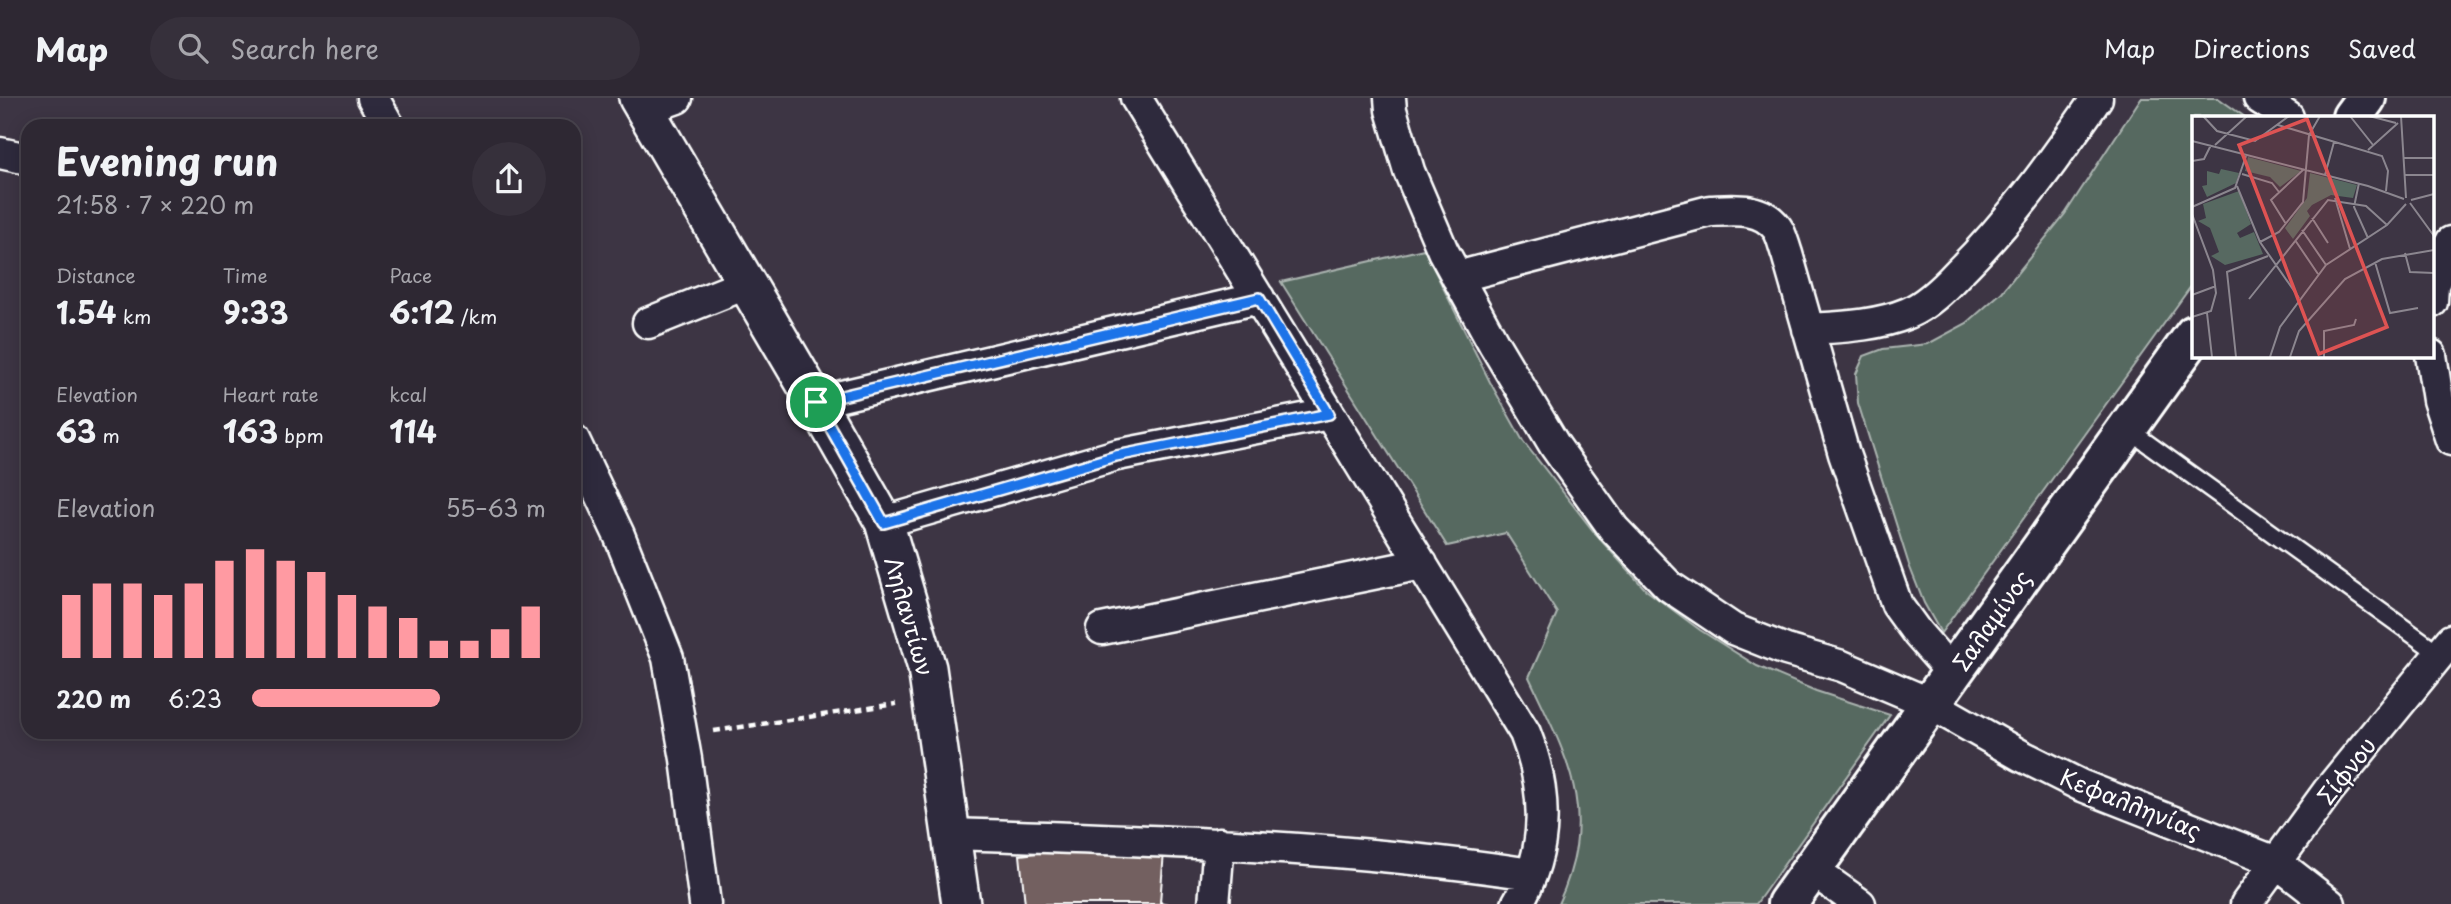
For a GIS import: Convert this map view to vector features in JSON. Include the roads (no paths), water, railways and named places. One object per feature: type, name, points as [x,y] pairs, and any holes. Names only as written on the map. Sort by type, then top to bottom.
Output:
[{"type":"main road","points":[[2353,116],[2366,98]]},
{"type":"main road","name":"Σαλαμίνος","points":[[1787,904],[2192,338]]},
{"type":"street","points":[[373,98],[385,119]]},
{"type":"street","points":[[1136,98],[1521,725],[1540,781],[1542,817],[1540,841],[1531,874],[1517,904]]},
{"type":"street","name":"Κεφαλληνίας","points":[[1391,98],[1391,110],[1409,171],[1443,251],[1494,344],[1555,446],[1614,529],[1669,586],[1733,629],[1786,650],[1842,666],[1929,703],[2020,755],[2080,785],[2276,862],[2330,904]]},
{"type":"street","points":[[1808,329],[1856,326],[1909,313],[1939,293],[1987,245],[2042,176],[2096,98]]},
{"type":"street","points":[[2259,98],[2286,116]]},
{"type":"street","name":"Ληλαντίων","points":[[654,102],[748,283],[884,523],[927,668],[961,904]]},
{"type":"street","points":[[0,153],[21,158]]},
{"type":"street","points":[[1457,276],[1710,211],[1741,210],[1762,214],[1777,229],[1844,454],[1897,604],[1918,634],[1953,674]]},
{"type":"street","points":[[2434,291],[2451,243]]},
{"type":"street","points":[[648,323],[748,283]]},
{"type":"street","points":[[816,402],[1259,298]]},
{"type":"street","points":[[2431,357],[2438,400],[2451,440]]},
{"type":"street","points":[[884,523],[1116,456],[1329,414]]},
{"type":"street","points":[[581,455],[619,535],[668,657],[682,736],[705,904]]},
{"type":"street","points":[[1102,629],[1422,564]]},
{"type":"street","name":"Σίφνου","points":[[2246,904],[2328,791],[2445,647]]},
{"type":"street","points":[[950,834],[1219,843],[1444,861],[1531,874]]},
{"type":"street","points":[[1214,904],[1219,843]]},
{"type":"street","points":[[1812,870],[1860,904]]},
{"type":"lane","points":[[2126,428],[2445,647]]}]
